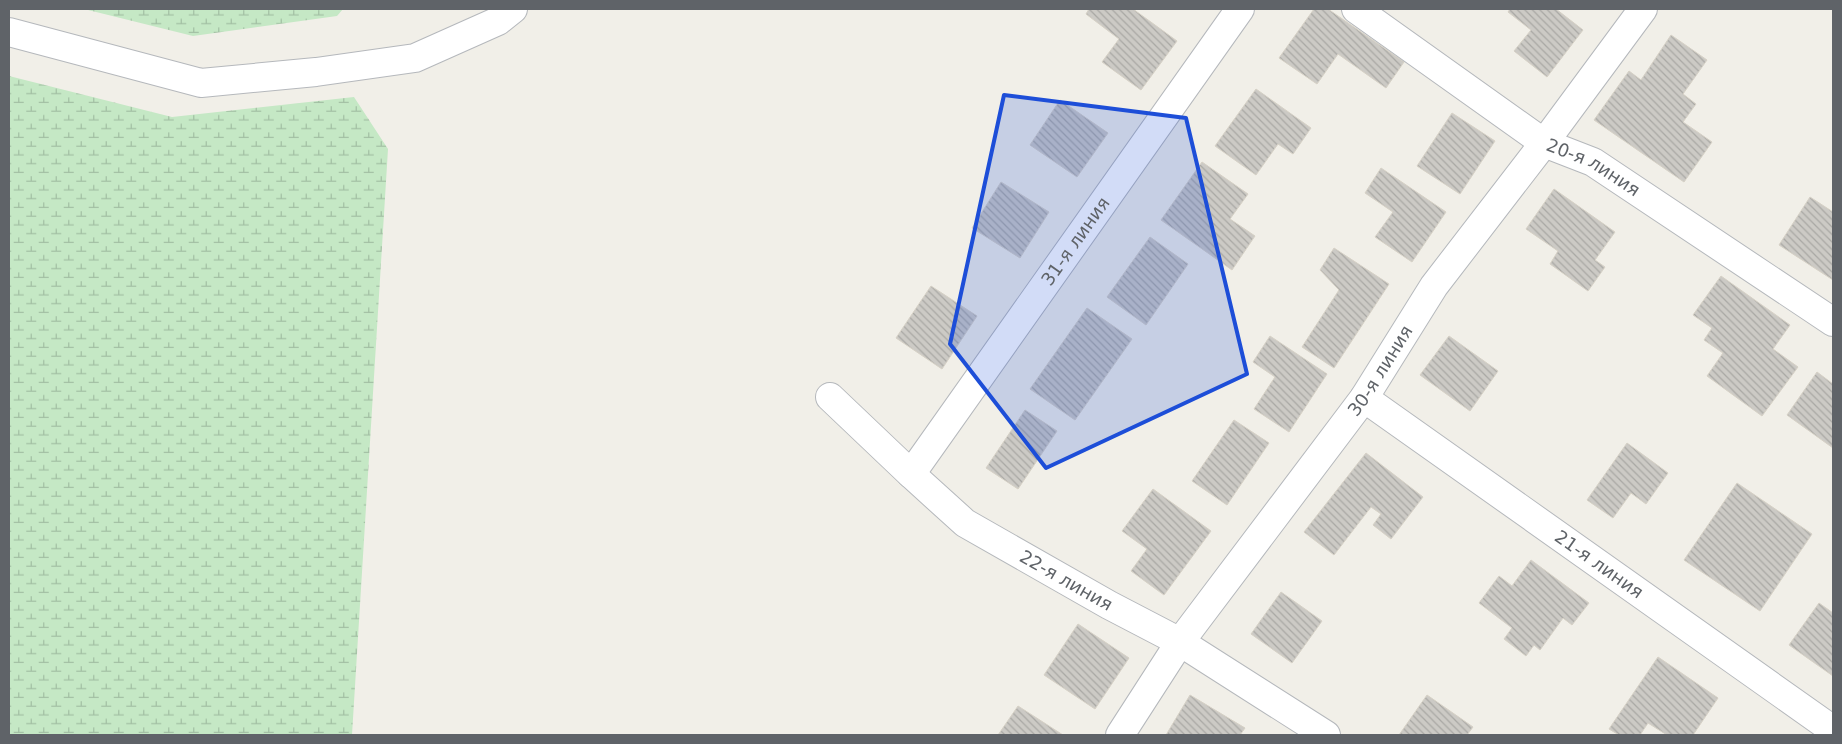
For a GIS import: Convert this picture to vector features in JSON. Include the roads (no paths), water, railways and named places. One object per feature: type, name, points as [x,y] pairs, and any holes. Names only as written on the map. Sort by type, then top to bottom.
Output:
[{"type":"street","points":[[9,32],[202,83],[316,72],[415,58],[498,21],[513,9]]},
{"type":"street","name":"31-я линия","points":[[911,474],[1240,9]]},
{"type":"street","name":"20-я линия","points":[[1356,9],[1544,142],[1593,162],[1833,322]]},
{"type":"street","name":"30-я линия","points":[[1120,735],[1180,642],[1364,398],[1434,286],[1644,9]]},
{"type":"street","name":"22-я линия","points":[[830,397],[965,523],[1109,605],[1180,642],[1326,735]]},
{"type":"street","name":"21-я линия","points":[[1364,398],[1833,730]]}]
